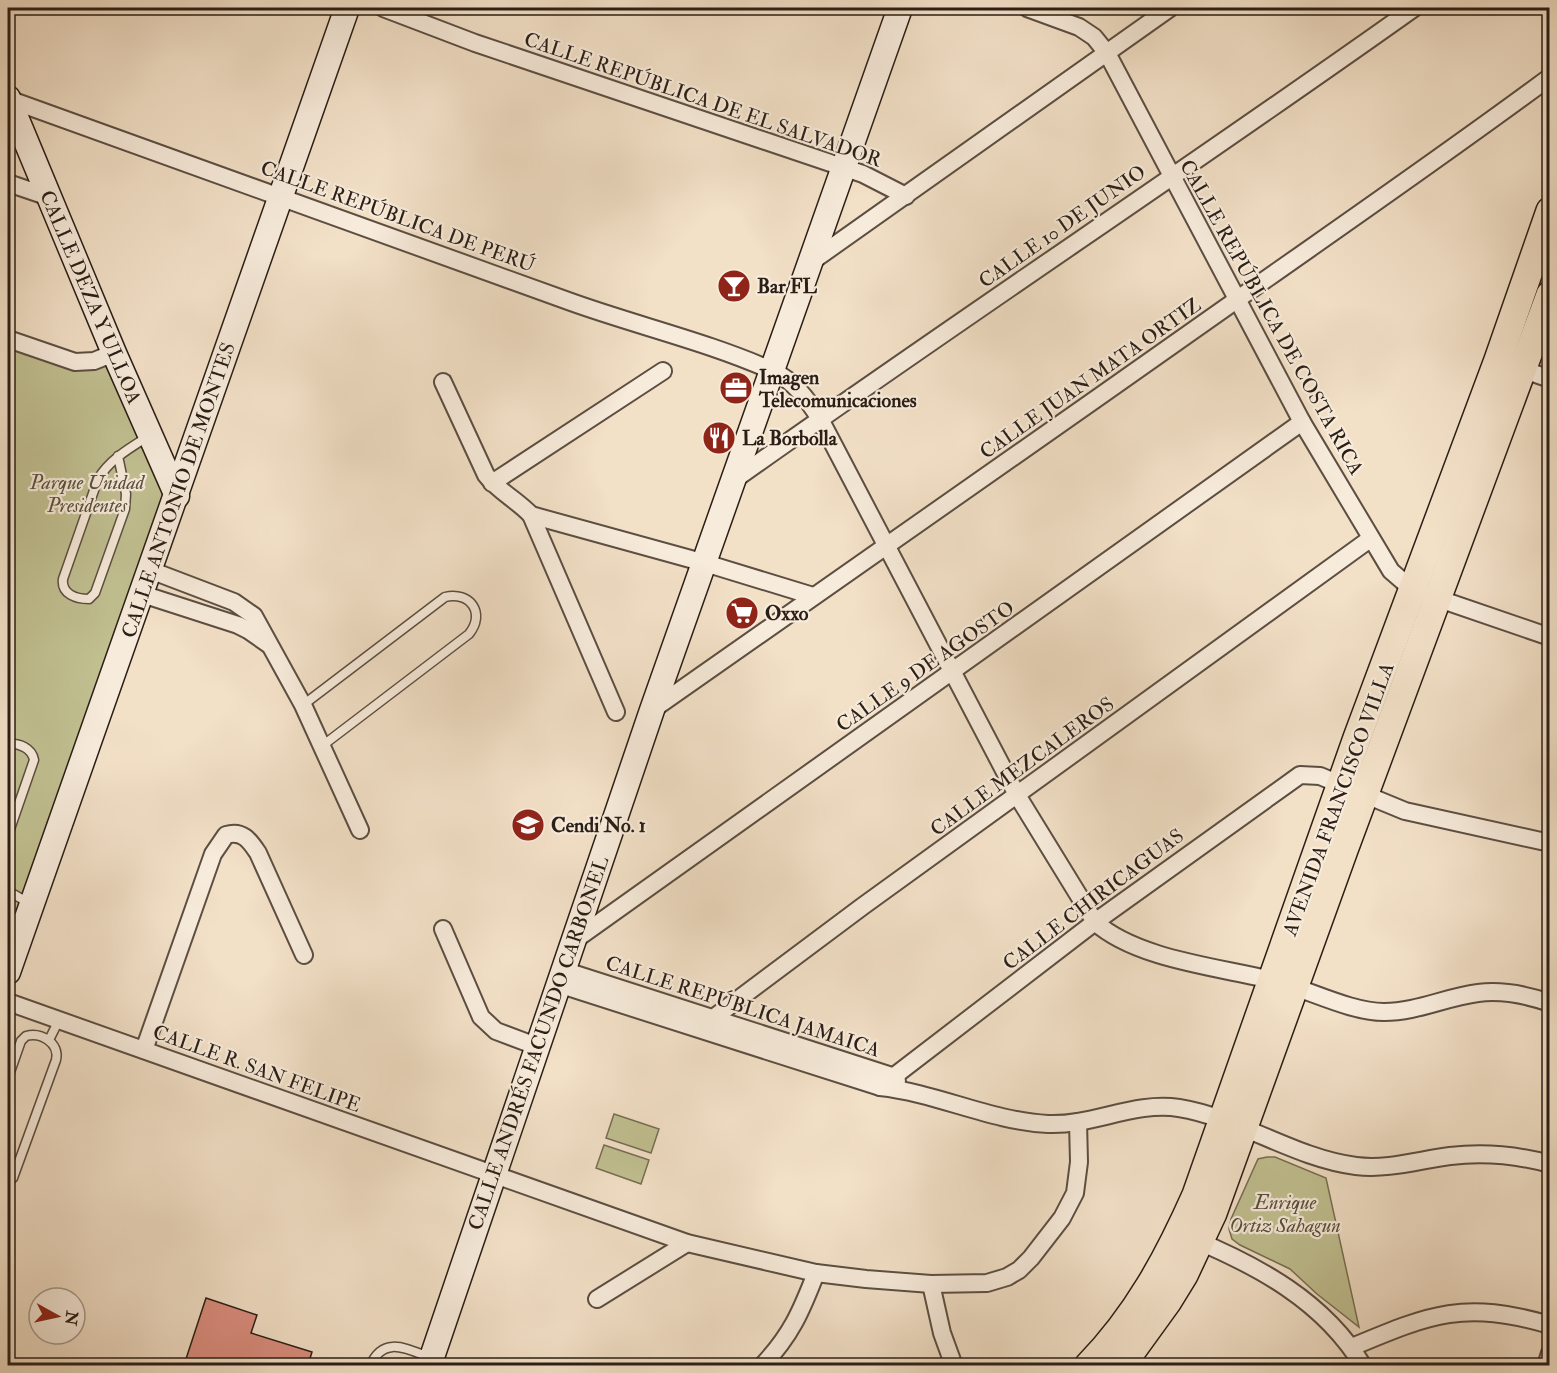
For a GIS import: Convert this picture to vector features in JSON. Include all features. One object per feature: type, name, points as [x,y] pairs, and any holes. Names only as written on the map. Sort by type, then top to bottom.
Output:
[{"type":"main road","name":"CALLE ANTONIO DE MONTES","points":[[8,972],[21,917],[142,594],[347,8]]},
{"type":"main road","name":"CALLE ANDRÉS FACUNDO CARBONEL","points":[[431,1362],[536,1046],[652,710],[900,8]]},
{"type":"main road","name":"CALLE DEZA Y ULLOA","points":[[8,99],[149,436],[177,496]]},
{"type":"main road","name":"AVENIDA FRANCISCO VILLA","points":[[1088,1365],[1121,1359],[1138,1305],[1190,1238],[1213,1213],[1234,1125],[1353,790],[1510,365],[1550,211]]},
{"type":"main road","name":"AVENIDA FRANCISCO VILLA","points":[[1510,365],[1550,295]]},
{"type":"street","name":"CALLE REPÚBLICA DE EL SALVADOR","points":[[383,8],[475,43],[863,174],[906,196]]},
{"type":"street","points":[[1027,8],[1078,27],[1094,37],[1107,53]]},
{"type":"street","points":[[811,262],[1170,8]]},
{"type":"street","name":"CALLE 10 DE JUNIO","points":[[734,480],[820,418],[1272,109],[1414,8]]},
{"type":"street","name":"CALLE REPÚBLICA DE COSTA RICA","points":[[1107,53],[1302,422],[1370,539],[1391,571],[1425,595]]},
{"type":"street","name":"CALLE JUAN MATA ORTIZ","points":[[652,710],[886,544],[1082,410],[1550,77]]},
{"type":"street","name":"CALLE REPÚBLICA DE PERÚ","points":[[8,99],[596,311],[704,346],[773,371],[785,378],[804,395],[820,418],[1017,795],[1095,922]]},
{"type":"street","points":[[8,183],[49,197]]},
{"type":"street","points":[[8,339],[75,362],[94,361],[114,353]]},
{"type":"street","points":[[1510,365],[1550,379]]},
{"type":"street","points":[[492,483],[663,371]]},
{"type":"street","points":[[443,382],[482,469],[492,483],[531,515],[616,712]]},
{"type":"street","name":"CALLE 9 DE AGOSTO","points":[[572,943],[1302,422]]},
{"type":"street","points":[[531,515],[705,563],[813,596]]},
{"type":"street","name":"CALLE MEZCALEROS","points":[[700,1028],[1370,539]]},
{"type":"street","points":[[150,570],[234,602],[247,610],[260,625],[303,705],[360,830]]},
{"type":"street","points":[[142,594],[248,630],[271,646]]},
{"type":"street","points":[[1425,595],[1550,637]]},
{"type":"street","name":"CALLE CHIRICAGUAS","points":[[886,1081],[1095,922],[1294,777],[1314,775],[1405,811],[1550,843]]},
{"type":"street","points":[[144,1050],[213,854],[226,835],[232,833],[242,835],[255,848],[304,955]]},
{"type":"street","points":[[1095,922],[1110,934],[1142,948],[1284,984],[1353,1007],[1384,1012],[1417,1008],[1478,993],[1496,992],[1518,994],[1550,1003]]},
{"type":"street","points":[[443,929],[481,1017],[496,1031],[536,1046]]},
{"type":"street","name":"CALLE REPÚBLICA JAMAICA","points":[[560,977],[713,1017],[907,1090],[1020,1121],[1049,1124],[1078,1122],[1149,1107],[1164,1107],[1194,1111],[1324,1159],[1359,1167],[1381,1167],[1473,1154],[1512,1156],[1550,1164]]},
{"type":"street","name":"CALLE REPÚBLICA JAMAICA","points":[[560,977],[700,1028],[886,1081]]},
{"type":"street","name":"CALLE R. SAN FELIPE","points":[[8,1002],[687,1243],[816,1273],[931,1284],[987,1283],[999,1281],[1019,1270],[1062,1218],[1075,1193],[1079,1162],[1078,1122]]},
{"type":"street","points":[[1190,1238],[1265,1273],[1288,1287],[1321,1314],[1352,1347],[1363,1365]]},
{"type":"street","points":[[597,1299],[687,1243]]},
{"type":"street","points":[[762,1365],[797,1320],[816,1273]]},
{"type":"street","points":[[931,1284],[942,1333],[954,1365]]},
{"type":"street","points":[[1352,1347],[1411,1322],[1450,1312],[1500,1313],[1550,1325]]},
{"type":"street","points":[[1546,1365],[1550,1353]]},
{"type":"lane","points":[[118,456],[126,494],[125,509],[95,593],[89,599],[75,597],[63,588],[63,579],[98,479],[118,456],[149,436]]},
{"type":"lane","points":[[303,705],[445,597],[452,595],[465,598],[475,609],[475,623],[469,633],[322,746]]},
{"type":"lane","points":[[8,744],[28,749],[33,754],[34,760],[8,835]]},
{"type":"lane","points":[[8,891],[21,917]]},
{"type":"lane","points":[[49,1040],[59,1020]]},
{"type":"lane","points":[[8,1078],[23,1038],[34,1035],[49,1040],[57,1050],[56,1060],[13,1178],[8,1182]]},
{"type":"lane","points":[[370,1365],[375,1355],[387,1347],[403,1348],[431,1362]]},
{"type":"green space","name":"Parque Unidad Presidentes","points":[[8,332],[94,363],[115,357],[172,490],[21,921],[8,917]]},
{"type":"green space","points":[[614,1114],[659,1129],[651,1153],[606,1138]]},
{"type":"green space","points":[[604,1145],[649,1160],[641,1184],[596,1168]]},
{"type":"green space","name":"Enrique Ortiz Sahagun","points":[[1275,1157],[1326,1178],[1359,1327],[1290,1269],[1232,1239],[1229,1229],[1231,1219],[1258,1159]]},
{"type":"building","points":[[206,1298],[257,1315],[251,1333],[312,1352],[308,1365],[184,1365]]},
{"type":"place","name":"Bar FL","points":[[734,286]]},
{"type":"place","name":"Imagen Telecomunicaciones","points":[[736,388]]},
{"type":"place","name":"La Borbolla","points":[[719,438]]},
{"type":"place","name":"Oxxo","points":[[742,613]]},
{"type":"place","name":"Cendi No. 1","points":[[528,825]]}]
